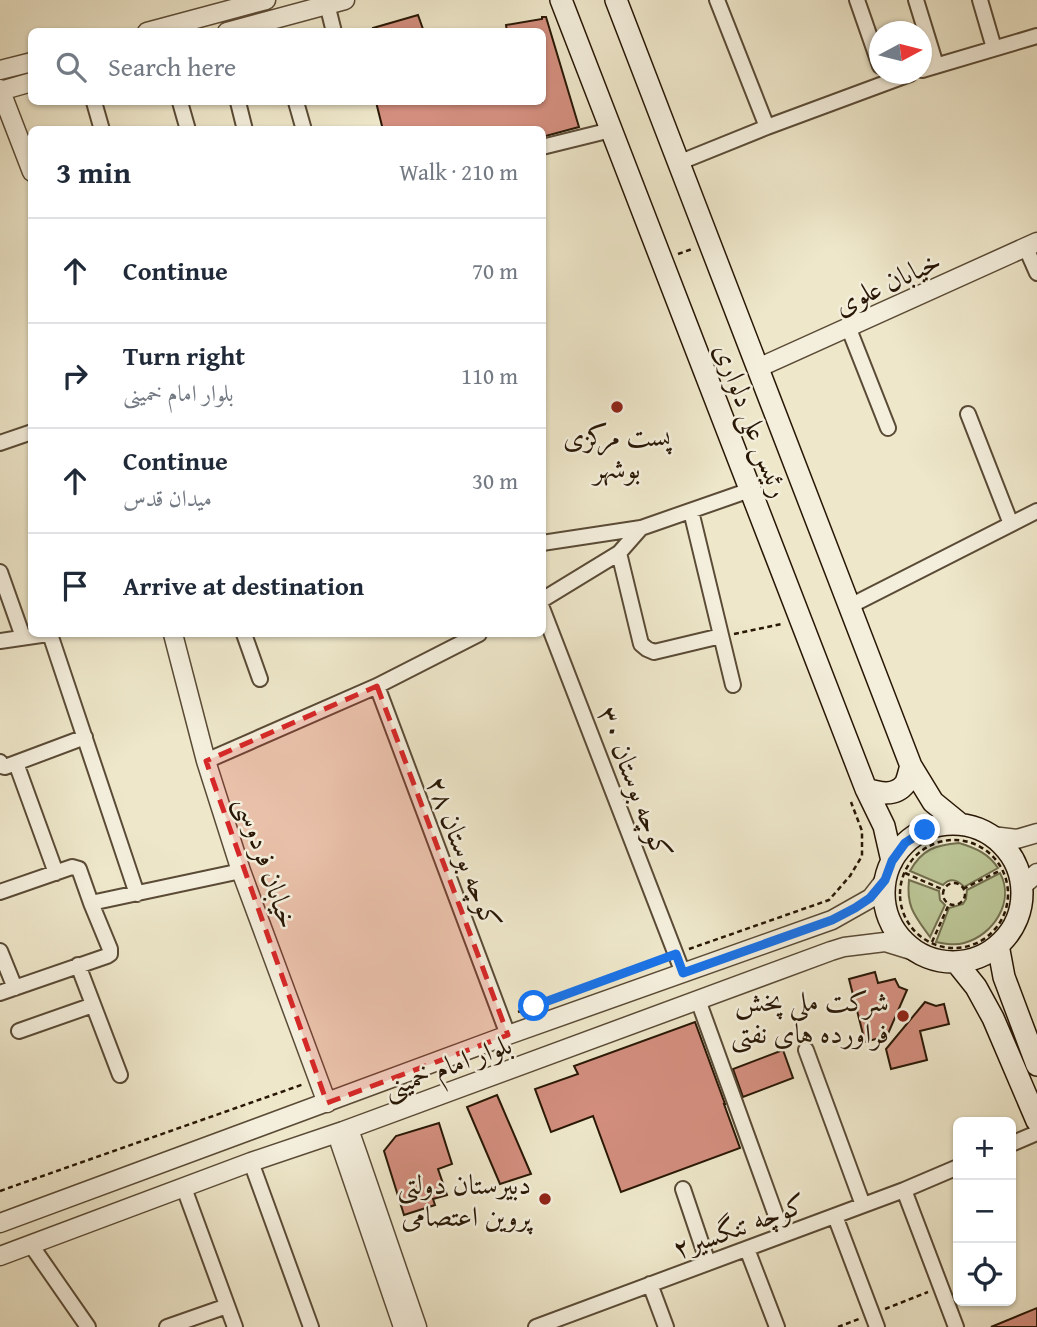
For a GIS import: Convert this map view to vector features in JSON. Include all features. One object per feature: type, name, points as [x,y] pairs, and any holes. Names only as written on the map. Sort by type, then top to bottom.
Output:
[{"type":"main road","name":"رئیس علی دلواری","points":[[561,0],[750,490],[857,791],[884,826],[894,871],[884,900],[889,920],[899,937],[923,947]]},
{"type":"main road","name":"رئیس علی دلواری","points":[[615,0],[911,766],[933,802],[960,824]]},
{"type":"main road","points":[[857,791],[893,792],[905,784],[911,766]]},
{"type":"main road","points":[[894,871],[905,843],[925,830],[946,824],[960,824],[992,836],[1029,880],[1013,926],[999,945],[979,957],[956,962],[932,959],[923,947]]},
{"type":"main road","points":[[999,945],[1004,977],[1037,1065]]},
{"type":"main road","points":[[956,962],[993,1018],[1037,1121]]},
{"type":"main road","points":[[993,1018],[994,1013],[1004,1006],[1016,1012]]},
{"type":"street","points":[[160,28],[244,3],[266,0]]},
{"type":"street","points":[[718,0],[767,127]]},
{"type":"street","points":[[857,0],[869,34]]},
{"type":"street","points":[[916,0],[920,21]]},
{"type":"street","points":[[980,0],[995,48]]},
{"type":"street","points":[[255,28],[275,25],[336,2],[334,28]]},
{"type":"street","points":[[932,66],[1037,36]]},
{"type":"street","points":[[0,70],[28,63]]},
{"type":"street","points":[[28,83],[0,90],[28,163]]},
{"type":"street","points":[[678,163],[870,84]]},
{"type":"street","points":[[95,105],[101,126]]},
{"type":"street","points":[[181,105],[187,126]]},
{"type":"street","points":[[239,105],[244,126]]},
{"type":"street","points":[[297,105],[302,126]]},
{"type":"street","points":[[546,146],[611,130]]},
{"type":"street","points":[[1031,245],[1037,273]]},
{"type":"street","name":"خیابان علوی","points":[[758,369],[1031,245]]},
{"type":"street","points":[[849,329],[888,428]]},
{"type":"street","points":[[968,414],[1011,524]]},
{"type":"street","points":[[0,443],[28,433]]},
{"type":"street","points":[[546,542],[640,528],[750,490]]},
{"type":"street","points":[[691,511],[733,685]]},
{"type":"street","points":[[848,607],[1037,511]]},
{"type":"street","points":[[546,598],[619,553],[640,528]]},
{"type":"street","points":[[619,553],[641,645],[654,652],[721,636]]},
{"type":"street","points":[[0,572],[23,637]]},
{"type":"street","name":"کوچه بوستان ۳۰","points":[[546,618],[683,973]]},
{"type":"street","points":[[0,641],[28,636]]},
{"type":"street","points":[[50,637],[137,894]]},
{"type":"street","name":"خیابان فردوسی","points":[[174,637],[206,761],[241,871],[327,1103]]},
{"type":"street","points":[[245,637],[260,679]]},
{"type":"street","points":[[206,761],[377,687],[473,637]]},
{"type":"street","name":"کوچه بوستان ۲۸","points":[[377,687],[505,1027]]},
{"type":"street","points":[[0,762],[5,767],[85,737]]},
{"type":"street","points":[[16,762],[57,873]]},
{"type":"street","points":[[992,836],[1017,839],[1037,833]]},
{"type":"street","points":[[0,892],[75,867],[79,869],[110,950],[107,957],[0,993]]},
{"type":"street","points":[[91,903],[241,871]]},
{"type":"street","name":"بلوار امام خمینی","points":[[0,1223],[327,1103],[505,1027],[683,973],[832,920],[870,898],[894,871]]},
{"type":"street","points":[[832,920],[843,921],[849,929],[850,938],[844,947]]},
{"type":"street","name":"بلوار امام خمینی","points":[[0,1256],[844,947],[885,942],[923,947]]},
{"type":"street","points":[[0,951],[15,988]]},
{"type":"street","points":[[78,965],[120,1075]]},
{"type":"street","points":[[698,1000],[783,1235]]},
{"type":"street","points":[[19,1031],[93,1005]]},
{"type":"street","points":[[806,1050],[863,1205]]},
{"type":"street","points":[[343,1130],[352,1138],[353,1160],[403,1327]]},
{"type":"street","points":[[1016,1142],[1037,1133]]},
{"type":"street","points":[[353,1160],[417,1327]]},
{"type":"street","points":[[251,1163],[311,1327]]},
{"type":"street","name":"کوچه تنگسیر۲","points":[[540,1326],[904,1190],[953,1169]]},
{"type":"street","points":[[184,1188],[235,1327]]},
{"type":"street","points":[[683,1189],[708,1263]]},
{"type":"street","points":[[904,1190],[956,1327]]},
{"type":"street","points":[[835,1216],[875,1320]]},
{"type":"street","points":[[31,1245],[88,1327]]},
{"type":"street","points":[[747,1249],[777,1327]]},
{"type":"street","points":[[650,1284],[666,1327]]},
{"type":"street","points":[[167,1327],[227,1306]]},
{"type":"path","points":[[661,260],[709,242]]},
{"type":"path","points":[[721,636],[782,624]]},
{"type":"path","points":[[505,1027],[676,954],[829,900],[850,876],[862,856],[857,791]]},
{"type":"path","points":[[894,871],[911,862],[930,846],[949,840],[964,841],[981,847],[995,858],[1007,882],[1008,900],[1003,917],[993,932],[978,942],[961,947],[923,947]]},
{"type":"path","points":[[963,889],[1002,869]]},
{"type":"path","points":[[894,871],[944,890]]},
{"type":"path","points":[[894,871],[904,911],[923,947]]},
{"type":"path","points":[[953,883],[959,885],[964,893],[962,900],[956,904],[949,903],[944,898],[944,890],[953,883]]},
{"type":"path","points":[[923,947],[949,903]]},
{"type":"path","points":[[0,1191],[318,1079]]},
{"type":"path","points":[[838,1327],[875,1320],[941,1287]]},
{"type":"highlighted area","points":[[377,686],[508,1035],[327,1103],[206,761]]},
{"type":"green space","points":[[959,843],[982,852],[998,868],[964,887],[954,880],[943,885],[910,871],[919,858],[930,850]]},
{"type":"green space","points":[[1000,873],[1005,895],[999,916],[993,925],[975,939],[964,943],[954,945],[936,942],[949,908],[963,904],[967,890]]},
{"type":"green space","points":[[909,880],[939,891],[940,900],[945,905],[930,937],[910,904]]},
{"type":"building","points":[[418,15],[423,28],[373,28]]},
{"type":"building","points":[[546,17],[579,127],[546,136],[546,126],[382,126],[377,105],[546,105],[546,28],[506,28],[506,25]]},
{"type":"building","points":[[875,972],[878,983],[895,979],[899,987],[907,990],[887,1036],[865,1042],[849,979]]},
{"type":"building","points":[[925,1002],[936,1006],[944,1004],[949,1024],[920,1031],[927,1060],[891,1069],[886,1049]]},
{"type":"building","points":[[695,1022],[740,1148],[621,1192],[593,1116],[551,1132],[535,1089],[578,1074],[574,1066]]},
{"type":"building","points":[[783,1050],[793,1078],[743,1097],[733,1069]]},
{"type":"building","points":[[497,1095],[531,1174],[500,1184],[467,1107]]},
{"type":"building","points":[[439,1123],[452,1164],[438,1169],[447,1195],[433,1199],[435,1205],[404,1215],[384,1151],[396,1136]]},
{"type":"building","points":[[1037,1308],[1037,1327],[991,1327]]},
{"type":"place","name":"پست مرکزی بوشهر","points":[[617,407]]},
{"type":"place","name":"شرکت ملی پخش فراورده های نفتی","points":[[903,1016]]},
{"type":"place","name":"دبیرستان دولتی پروین اعتصامی","points":[[545,1199]]},
{"type":"route","points":[[534,1006],[676,954],[683,973],[832,920],[870,898],[885,880],[892,861],[905,843],[925,830]]}]
